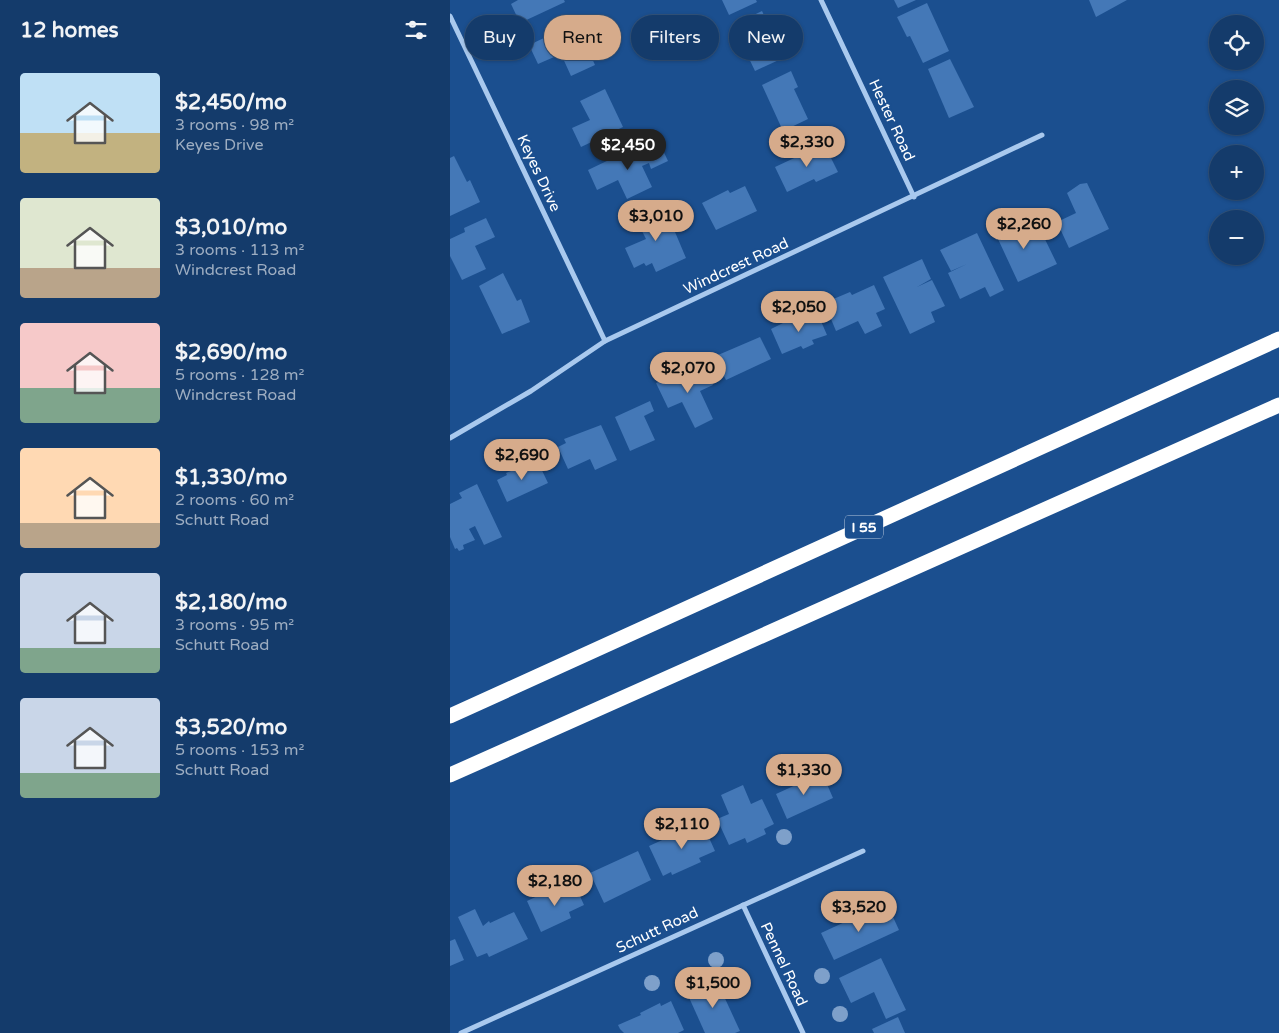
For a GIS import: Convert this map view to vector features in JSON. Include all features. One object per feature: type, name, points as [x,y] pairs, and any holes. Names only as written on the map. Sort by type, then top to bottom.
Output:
[{"type":"highway","name":"I 55","points":[[450,716],[1279,339]]},
{"type":"highway","points":[[450,775],[1279,405]]},
{"type":"street","name":"Hester Road","points":[[821,0],[914,197]]},
{"type":"street","name":"Keyes Drive","points":[[450,16],[605,341]]},
{"type":"street","name":"Windcrest Road","points":[[450,438],[532,391],[605,341],[1042,136]]},
{"type":"street","name":"Schutt Road","points":[[461,1033],[862,851]]},
{"type":"street","name":"Pennel Road","points":[[743,905],[803,1033]]},
{"type":"building","points":[[518,0],[564,0],[565,2],[534,16],[516,15],[511,4]]},
{"type":"building","points":[[722,0],[756,0],[757,2],[729,15]]},
{"type":"building","points":[[894,0],[916,0],[898,8]]},
{"type":"building","points":[[1089,0],[1127,0],[1096,17]]},
{"type":"building","points":[[927,3],[949,51],[923,63],[910,36],[907,37],[897,17]]},
{"type":"building","points":[[762,11],[764,15],[754,15]]},
{"type":"building","points":[[544,38],[544,60],[547,60],[538,64],[534,56],[534,43]]},
{"type":"building","points":[[950,59],[974,107],[949,118],[928,69]]},
{"type":"building","points":[[564,60],[593,60],[595,65],[571,76]]},
{"type":"building","points":[[750,60],[779,60],[755,71]]},
{"type":"building","points":[[791,71],[798,87],[794,89],[808,119],[783,131],[762,85]]},
{"type":"building","points":[[605,89],[623,127],[581,147],[572,128],[590,120],[580,101]]},
{"type":"building","points":[[660,144],[668,161],[651,169],[649,163],[642,166],[652,187],[627,199],[618,180],[597,190],[588,170],[634,148],[637,155]]},
{"type":"building","points":[[824,144],[838,172],[816,182],[814,179],[787,192],[775,167]]},
{"type":"building","points":[[454,156],[467,182],[470,180],[480,202],[450,216],[450,158]]},
{"type":"building","points":[[1087,183],[1109,229],[1069,248],[1057,222],[1076,213],[1067,193],[1080,184]]},
{"type":"building","points":[[745,186],[757,211],[716,230],[702,203],[728,190],[730,193]]},
{"type":"building","points":[[664,206],[686,258],[656,272],[652,263],[646,266],[644,263],[634,268],[625,248],[646,239],[636,219]]},
{"type":"building","points":[[1013,217],[1023,239],[1041,231],[1057,264],[1018,282],[998,239],[996,240],[992,226]]},
{"type":"building","points":[[486,218],[495,237],[475,246],[486,269],[462,280],[450,256],[450,239],[465,232],[464,228]]},
{"type":"building","points":[[977,233],[1004,290],[990,297],[985,287],[960,299],[948,273],[967,264],[951,271],[940,250]]},
{"type":"building","points":[[922,259],[931,279],[917,287],[932,280],[945,306],[931,312],[935,322],[910,334],[883,277]]},
{"type":"building","points":[[503,273],[517,301],[521,299],[530,322],[502,334],[479,286]]},
{"type":"building","points":[[874,285],[885,309],[876,313],[882,326],[865,334],[858,321],[836,331],[826,307],[833,304],[831,300],[850,292],[852,295]]},
{"type":"building","points":[[817,312],[827,335],[812,340],[814,344],[803,349],[801,346],[782,354],[771,329],[791,319],[793,323]]},
{"type":"building","points":[[760,337],[771,359],[726,380],[715,358]]},
{"type":"building","points":[[704,365],[713,385],[700,391],[713,419],[695,428],[682,402],[668,408],[656,383],[680,372],[681,376]]},
{"type":"building","points":[[650,401],[654,411],[644,416],[655,440],[630,451],[615,417]]},
{"type":"building","points":[[601,425],[617,460],[595,470],[590,459],[568,469],[558,447],[566,443],[564,439]]},
{"type":"building","points":[[537,460],[548,483],[507,502],[497,480],[507,475],[506,473]]},
{"type":"building","points":[[477,484],[502,537],[484,545],[475,526],[469,529],[475,540],[463,545],[464,549],[459,551],[457,548],[455,549],[450,537],[450,504],[462,498],[459,493]]},
{"type":"building","points":[[822,773],[833,798],[787,819],[776,794]]},
{"type":"building","points":[[743,785],[751,804],[762,799],[774,824],[764,829],[766,834],[747,843],[745,838],[729,845],[717,819],[729,814],[721,795]]},
{"type":"building","points":[[702,822],[715,851],[699,858],[701,862],[672,875],[671,872],[663,876],[649,846]]},
{"type":"building","points":[[638,851],[651,880],[604,903],[590,873]]},
{"type":"building","points":[[574,883],[584,905],[569,912],[571,918],[541,932],[527,901],[544,893],[545,897]]},
{"type":"building","points":[[888,906],[899,930],[834,960],[821,933],[860,915],[861,919]]},
{"type":"building","points":[[475,909],[483,926],[489,921],[490,923],[514,912],[528,939],[489,957],[487,953],[477,957],[458,917]]},
{"type":"building","points":[[455,939],[464,960],[450,966],[450,941]]},
{"type":"building","points":[[881,958],[906,1010],[886,1019],[874,992],[851,1003],[839,978]]},
{"type":"building","points":[[716,979],[740,1031],[735,1033],[705,1033],[687,993]]},
{"type":"building","points":[[671,1001],[684,1030],[678,1033],[624,1033],[618,1025],[641,1015],[640,1013],[660,1003],[661,1006]]},
{"type":"building","points":[[898,1017],[905,1033],[874,1033],[872,1029]]}]
